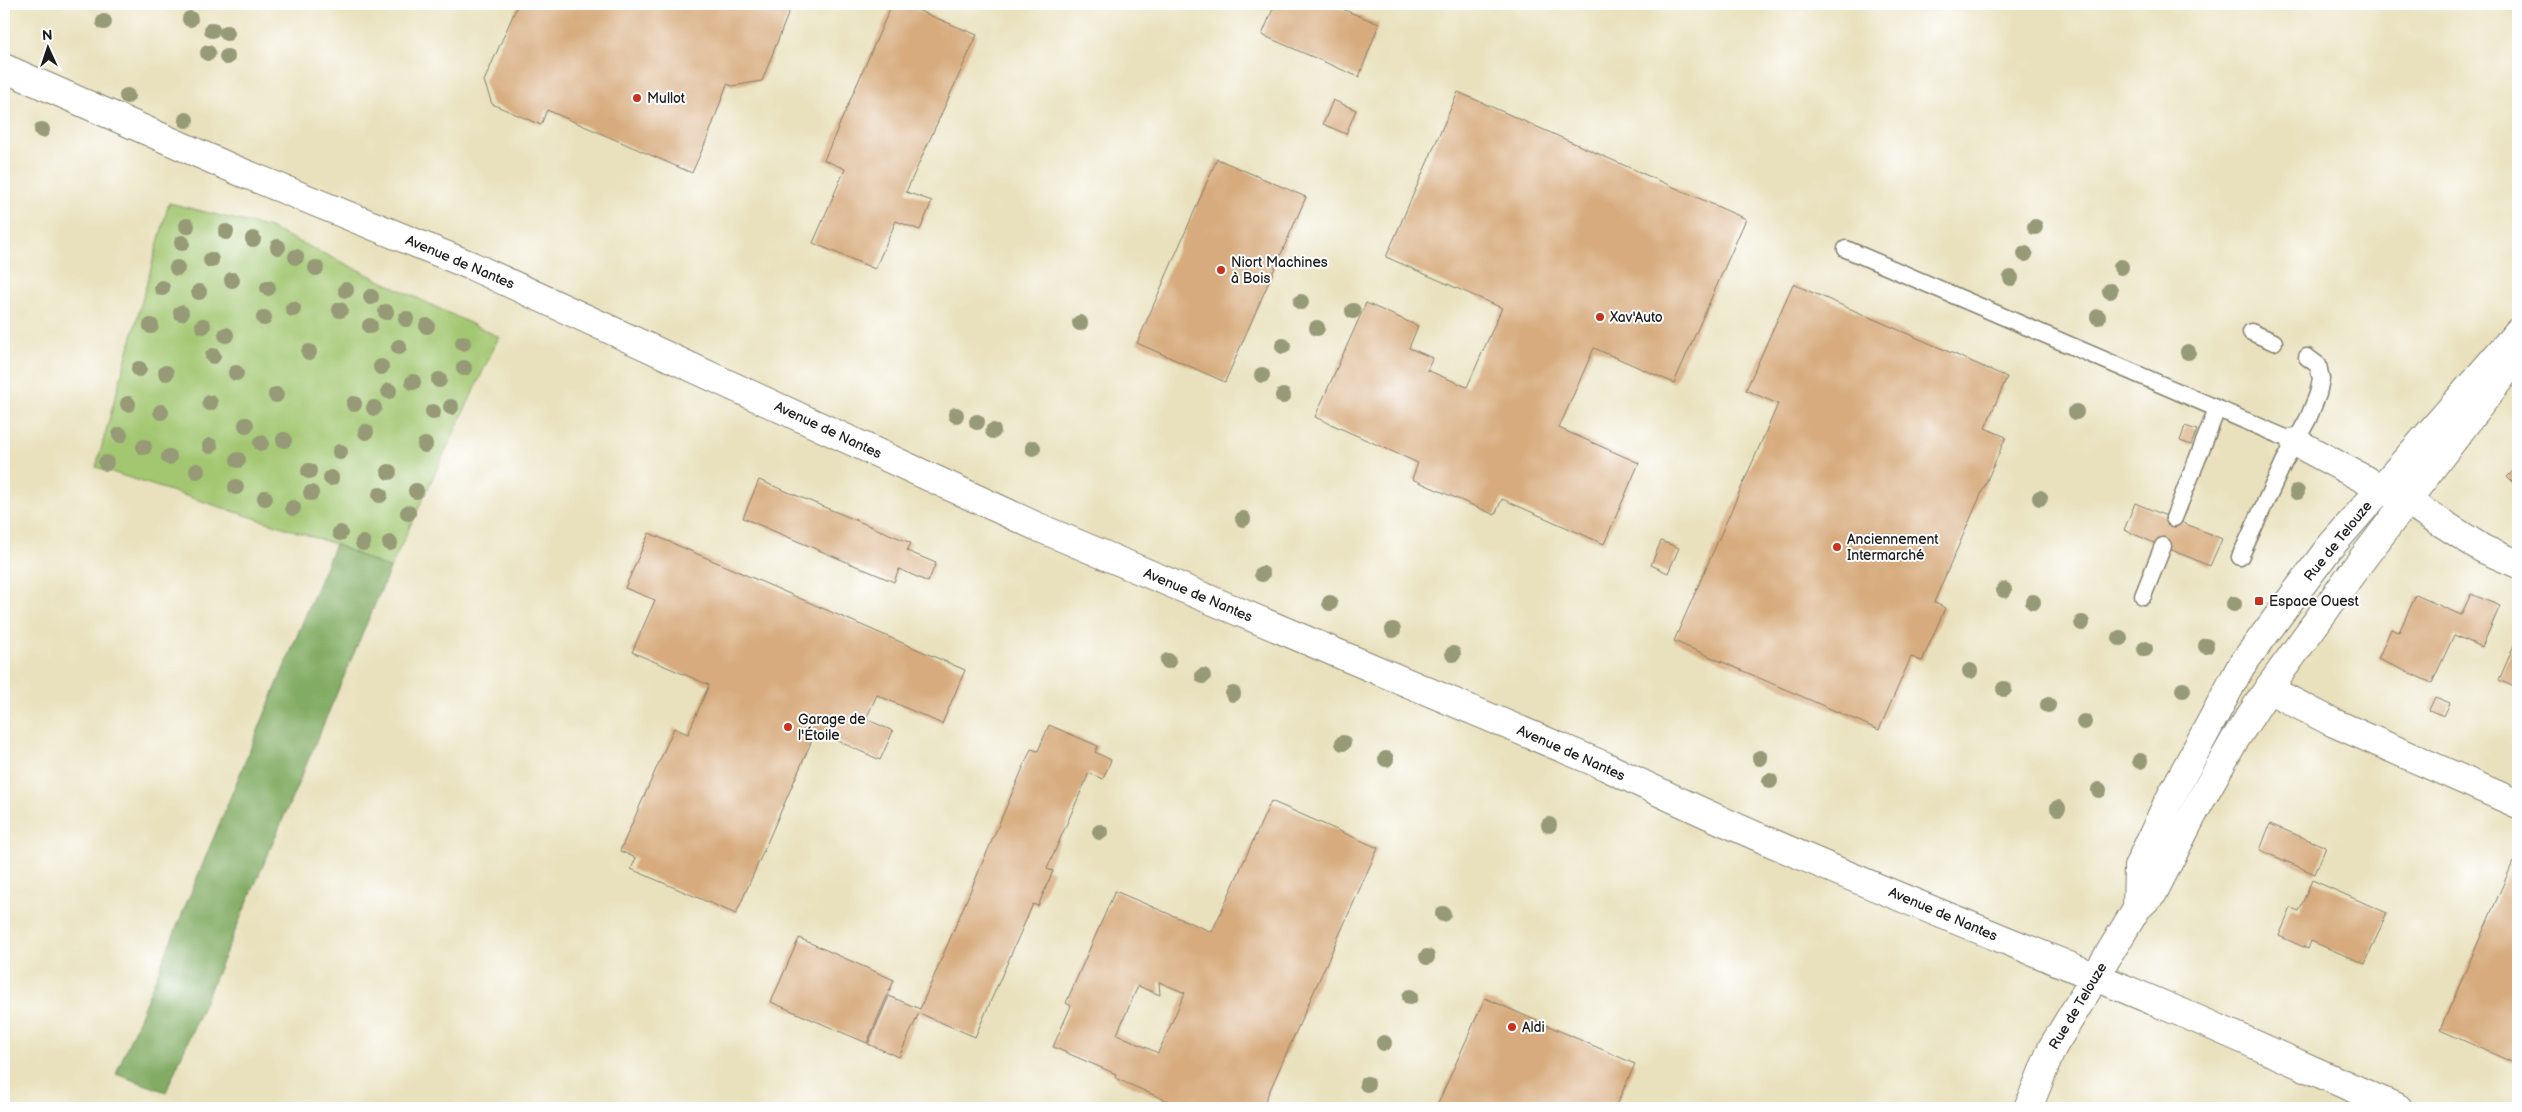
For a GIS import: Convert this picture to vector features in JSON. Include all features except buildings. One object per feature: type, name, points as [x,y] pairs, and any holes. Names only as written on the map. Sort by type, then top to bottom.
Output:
[{"type":"main road","name":"Avenue de Nantes","points":[[4,68],[236,170],[472,266],[1040,528],[1605,766],[1670,798],[1778,845],[2095,977],[2398,1108]]},
{"type":"main road","name":"Rue de Telouze","points":[[2137,908],[2138,867],[2176,786],[2241,666],[2329,548],[2518,332]]},
{"type":"main road","name":"Rue de Telouze","points":[[2028,1108],[2052,1048],[2137,908],[2153,893],[2229,749],[2268,690],[2356,566],[2407,503],[2518,356]]},
{"type":"main road","points":[[2295,442],[2382,488],[2483,549],[2518,564]]},
{"type":"main road","points":[[2268,690],[2332,722],[2518,804]]},
{"type":"lane","points":[[1846,249],[2295,442]]},
{"type":"lane","points":[[2251,332],[2274,342]]},
{"type":"lane","points":[[2240,557],[2308,419],[2318,394],[2321,379],[2318,365],[2307,357]]},
{"type":"lane","points":[[2174,518],[2217,409]]},
{"type":"lane","points":[[2143,596],[2163,546]]},
{"type":"green space","points":[[169,203],[270,228],[499,337],[390,569],[335,544],[96,467]]},
{"type":"green space","points":[[335,544],[390,569],[166,1092],[116,1074]]},
{"type":"place","name":"Mullot","points":[[637,98]]},
{"type":"place","name":"Niort Machines à Bois","points":[[1221,270]]},
{"type":"place","name":"Xav'Auto","points":[[1600,317]]},
{"type":"place","name":"Anciennement Intermarché","points":[[1837,547]]},
{"type":"place","name":"Espace Ouest","points":[[2259,601]]},
{"type":"place","name":"Garage de l'Étoile","points":[[788,727]]},
{"type":"place","name":"Aldi","points":[[1512,1027]]}]
